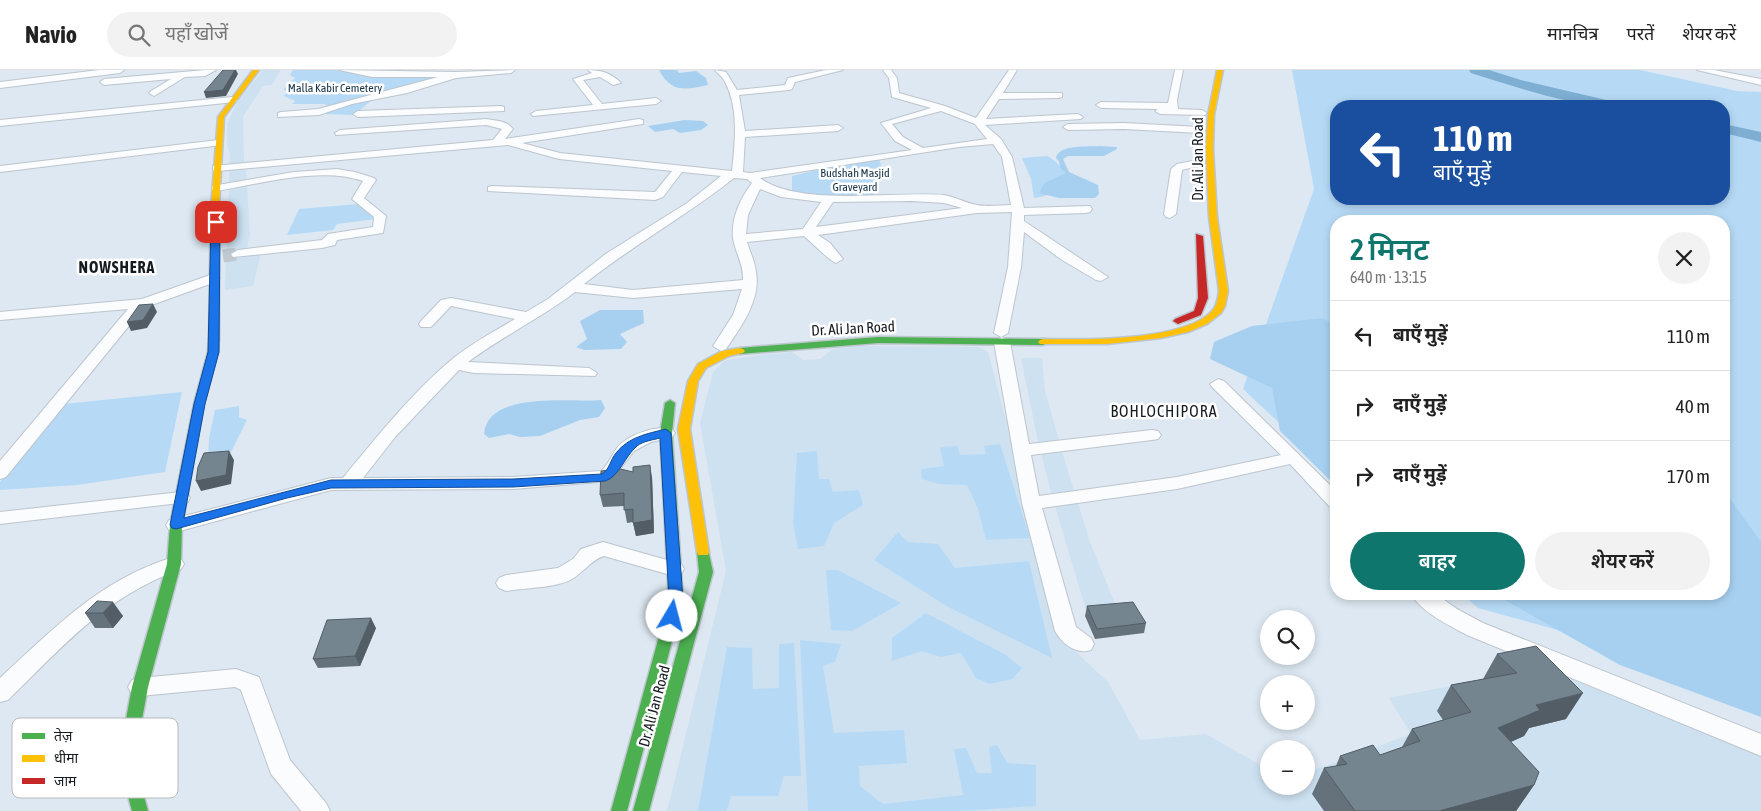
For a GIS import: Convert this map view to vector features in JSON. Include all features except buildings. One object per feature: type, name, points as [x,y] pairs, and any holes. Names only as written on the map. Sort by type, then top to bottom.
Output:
[{"type":"main road","points":[[134,718],[140,687],[174,564],[176,525],[181,498],[199,404],[214,352],[216,318],[213,278],[218,257],[216,168],[221,117],[256,70]]},
{"type":"main road","name":"Dr. Ali Jan Road","points":[[1198,168],[1200,130],[1209,70]]},
{"type":"main road","name":"Dr. Ali Jan Road","points":[[682,378],[690,362],[703,352],[721,346],[752,340],[874,332],[1080,342],[1174,333],[1193,328],[1207,321],[1216,313],[1225,294],[1218,258],[1210,190],[1211,116],[1220,70]]},
{"type":"main road","name":"Dr. Ali Jan Road","points":[[641,811],[706,572],[684,430],[693,381],[702,366],[726,353],[757,348],[878,340],[1067,335],[1128,331],[1164,326],[1184,320],[1198,313],[1203,298],[1199,226]]},
{"type":"main road","name":"Dr. Ali Jan Road","points":[[619,811],[676,600],[666,433],[670,404],[674,395]]},
{"type":"main road","points":[[676,600],[699,597]]},
{"type":"main road","points":[[136,798],[140,811]]},
{"type":"street","points":[[0,84],[118,70]]},
{"type":"street","points":[[96,83],[208,72],[212,70]]},
{"type":"street","points":[[343,70],[372,74],[414,72],[455,75],[511,70]]},
{"type":"street","points":[[350,482],[390,432],[456,365],[483,344],[529,317],[612,256],[691,206],[734,175],[742,134],[739,113],[732,82],[719,70]]},
{"type":"street","points":[[733,92],[789,88],[791,80],[841,70],[848,79]]},
{"type":"street","points":[[887,70],[894,78],[895,95],[942,108],[966,119],[979,122],[1078,117]]},
{"type":"street","points":[[979,122],[1013,70]]},
{"type":"street","points":[[1173,109],[1179,70]]},
{"type":"street","points":[[1701,70],[1761,82]]},
{"type":"street","points":[[1712,72],[1723,70]]},
{"type":"street","points":[[599,106],[588,90],[577,79],[596,72],[607,76],[616,83]]},
{"type":"street","points":[[154,93],[184,74]]},
{"type":"street","points":[[281,115],[319,112],[417,88],[455,75]]},
{"type":"street","points":[[995,96],[1059,95]]},
{"type":"street","points":[[306,175],[358,114],[381,96]]},
{"type":"street","points":[[0,123],[232,100]]},
{"type":"street","points":[[536,114],[656,101]]},
{"type":"street","points":[[1130,104],[1146,127]]},
{"type":"street","points":[[1101,105],[1130,104],[1202,113]]},
{"type":"street","points":[[156,118],[161,115],[164,108]]},
{"type":"street","points":[[922,151],[899,139],[886,123],[942,108]]},
{"type":"street","points":[[358,114],[500,109]]},
{"type":"street","points":[[1137,112],[1173,109]]},
{"type":"street","points":[[334,140],[412,129],[486,122],[504,125],[508,129],[496,143]]},
{"type":"street","points":[[216,168],[508,142],[639,122]]},
{"type":"street","points":[[979,122],[1003,147],[1014,178],[1019,214],[1012,280],[1002,338],[1020,451],[1066,631],[1083,644]]},
{"type":"street","points":[[1068,127],[1146,127],[1200,130]]},
{"type":"street","points":[[742,134],[838,128]]},
{"type":"street","points":[[384,153],[412,129]]},
{"type":"street","points":[[754,180],[922,151],[997,141]]},
{"type":"street","points":[[508,142],[559,156],[734,175],[754,180],[791,196],[829,199],[944,199],[957,201],[977,209]]},
{"type":"street","points":[[0,169],[218,144]]},
{"type":"street","points":[[1170,214],[1177,169],[1181,166],[1198,168]]},
{"type":"street","points":[[492,189],[655,196],[680,169]]},
{"type":"street","points":[[216,188],[306,175],[338,173],[370,180],[358,199],[380,216],[379,230],[332,237],[330,242],[322,244],[238,254]]},
{"type":"street","points":[[721,346],[741,316],[750,284],[749,272],[739,239],[743,205],[754,180]]},
{"type":"street","points":[[807,232],[829,199]]},
{"type":"street","points":[[739,239],[807,232],[977,209],[1019,214],[1086,209]]},
{"type":"street","points":[[1019,214],[1067,257],[1101,277]]},
{"type":"street","points":[[807,232],[825,246],[836,259]]},
{"type":"street","points":[[0,316],[144,303],[213,278]]},
{"type":"street","points":[[571,287],[651,293],[750,284]]},
{"type":"street","points":[[426,324],[446,303],[451,302],[529,317]]},
{"type":"street","points":[[0,472],[8,455],[132,313],[144,303]]},
{"type":"street","points":[[456,365],[474,368],[589,374]]},
{"type":"street","points":[[1218,384],[1330,496]]},
{"type":"street","points":[[176,525],[286,494],[350,482],[513,483],[596,479],[611,473],[620,456],[635,441],[666,433]]},
{"type":"street","points":[[1020,451],[1152,435]]},
{"type":"street","points":[[1032,503],[1177,484],[1294,458]]},
{"type":"street","points":[[0,518],[181,498]]},
{"type":"street","points":[[506,584],[563,575],[580,564],[588,554],[604,549],[674,569]]},
{"type":"street","points":[[0,693],[90,609],[109,594],[140,576],[174,564]]},
{"type":"street","points":[[1430,600],[1449,615],[1475,628],[1761,745]]},
{"type":"street","points":[[140,687],[236,678],[246,680],[251,684],[280,766],[317,811]]},
{"type":"shaded area","points":[[263,70],[281,70],[272,85],[263,86],[243,117],[244,162],[316,156],[312,161],[246,167],[250,235],[246,251],[262,250],[253,286],[225,290],[230,155],[227,144],[227,123],[238,101]]},
{"type":"shaded area","points":[[659,70],[677,70],[679,73],[696,71],[706,78],[708,85],[686,89],[679,88],[668,83]]},
{"type":"shaded area","points":[[685,120],[703,121],[708,125],[701,130],[680,133],[673,129],[655,132],[648,126]]},
{"type":"shaded area","points":[[1099,146],[1117,147],[1117,149],[1104,156],[1068,156],[1063,159],[1069,172],[1098,185],[1099,194],[1095,198],[1059,198],[1039,193],[1044,183],[1066,173],[1060,168],[1059,161],[1056,158],[1062,150]]},
{"type":"shaded area","points":[[600,310],[643,310],[644,323],[620,334],[627,342],[621,349],[584,350],[576,347],[587,339],[580,321]]},
{"type":"shaded area","points":[[1322,318],[1330,322],[1330,480],[1280,431],[1272,388],[1210,359],[1214,342],[1252,326]]},
{"type":"shaded area","points":[[860,346],[978,347],[988,352],[1064,641],[1108,682],[1140,740],[1206,734],[1260,765],[1260,795],[1315,795],[1315,770],[1411,734],[1389,698],[1543,668],[1761,756],[1761,811],[667,811],[726,571],[700,423],[713,372],[724,361],[743,357],[792,352],[803,360],[820,359],[833,349]]},
{"type":"shaded area","points":[[1021,358],[1042,358],[1045,391],[1064,458],[1090,542],[1116,606],[1086,610],[1051,493],[1038,442]]},
{"type":"shaded area","points":[[552,400],[601,400],[605,408],[599,417],[580,420],[540,436],[520,437],[509,434],[489,438],[484,434],[489,420],[500,411],[515,405]]},
{"type":"shaded area","points":[[1730,498],[1761,542],[1761,717],[1620,665],[1505,600],[1730,600]]},
{"type":"green space","name":"Malla Kabir Cemetery","points":[[293,70],[342,70],[362,76],[442,76],[332,107],[325,107],[326,104],[292,104],[295,101],[284,96],[288,91],[283,90],[295,78],[290,75]]},
{"type":"green space","points":[[1292,70],[1640,70],[1737,91],[1761,92],[1761,686],[1478,608],[1469,600],[1730,600],[1730,215],[1330,215],[1330,470],[1243,389],[1314,189]]},
{"type":"green space","points":[[373,99],[354,115],[324,114],[324,112]]},
{"type":"green space","points":[[1047,156],[1054,160],[1071,177],[1050,194],[1034,198],[1031,179],[1022,158]]},
{"type":"green space","name":"Budshah Masjid Graveyard","points":[[879,159],[881,176],[877,185],[874,186],[874,196],[831,197],[792,193],[792,176],[837,165]]},
{"type":"green space","points":[[359,204],[376,219],[337,224],[333,230],[287,235],[299,209]]},
{"type":"green space","points":[[182,392],[165,472],[77,485],[0,490],[0,482],[63,404]]},
{"type":"green space","points":[[239,406],[239,417],[247,420],[230,454],[208,460],[209,438],[215,410]]},
{"type":"green space","points":[[1000,444],[1030,538],[986,540],[978,509],[967,485],[939,484],[922,479],[921,469],[944,466],[940,447],[957,446],[960,455],[986,454],[984,446]]},
{"type":"green space","points":[[817,451],[819,479],[829,479],[833,492],[859,490],[863,505],[834,523],[824,546],[798,549],[793,523],[797,453]]},
{"type":"green space","points":[[898,532],[908,542],[938,544],[955,568],[1029,561],[1052,658],[948,607],[874,560]]},
{"type":"green space","points":[[826,570],[838,570],[901,603],[852,631],[831,630]]},
{"type":"green space","points":[[926,613],[1006,655],[1022,668],[1012,679],[990,684],[976,678],[961,653],[941,657],[921,651],[892,661],[892,638]]},
{"type":"green space","points":[[800,640],[841,644],[835,662],[823,666],[834,733],[904,730],[907,763],[859,766],[860,786],[883,804],[963,795],[954,749],[966,748],[977,773],[992,773],[989,747],[997,745],[1007,763],[1036,765],[1036,806],[959,811],[808,811]]},
{"type":"green space","points":[[794,643],[801,776],[784,776],[778,796],[731,796],[727,811],[698,811],[727,647],[752,648],[753,689],[779,688],[779,644]]},
{"type":"waterway","points":[[1476,70],[1517,83],[1589,100]]},
{"type":"waterway","points":[[1730,130],[1761,137]]},
{"type":"tunnel","points":[[223,256],[238,254]]},
{"type":"traffic: fast","points":[[134,718],[140,687],[174,564],[176,525],[199,404],[213,352],[214,339]]},
{"type":"traffic: fast","points":[[740,351],[878,340],[1043,342]]},
{"type":"traffic: fast","points":[[619,811],[676,600],[666,433],[670,403]]},
{"type":"traffic: fast","points":[[641,811],[706,572],[703,552]]},
{"type":"traffic: fast","points":[[136,798],[140,811]]},
{"type":"traffic: slow","points":[[214,339],[215,208],[221,117],[256,70]]},
{"type":"traffic: slow","points":[[1043,342],[1107,341],[1161,335],[1204,322],[1216,313],[1222,298],[1223,283],[1213,217],[1209,149],[1211,115],[1220,70]]},
{"type":"traffic: slow","points":[[703,552],[684,429],[693,381],[702,366],[726,353],[740,351]]},
{"type":"traffic: jam","points":[[1178,321],[1198,313],[1203,298],[1199,236]]},
{"type":"district","name":"NOWSHERA","points":[[117,267]]},
{"type":"district","name":"BOHLOCHIPORA","points":[[1164,411]]},
{"type":"route","points":[[216,222],[213,278],[213,299],[216,318],[214,352],[199,404],[176,525],[286,494],[331,484],[350,482],[419,484],[513,483],[596,479],[611,473],[620,456],[635,441],[666,433],[676,600],[672,616]]}]
